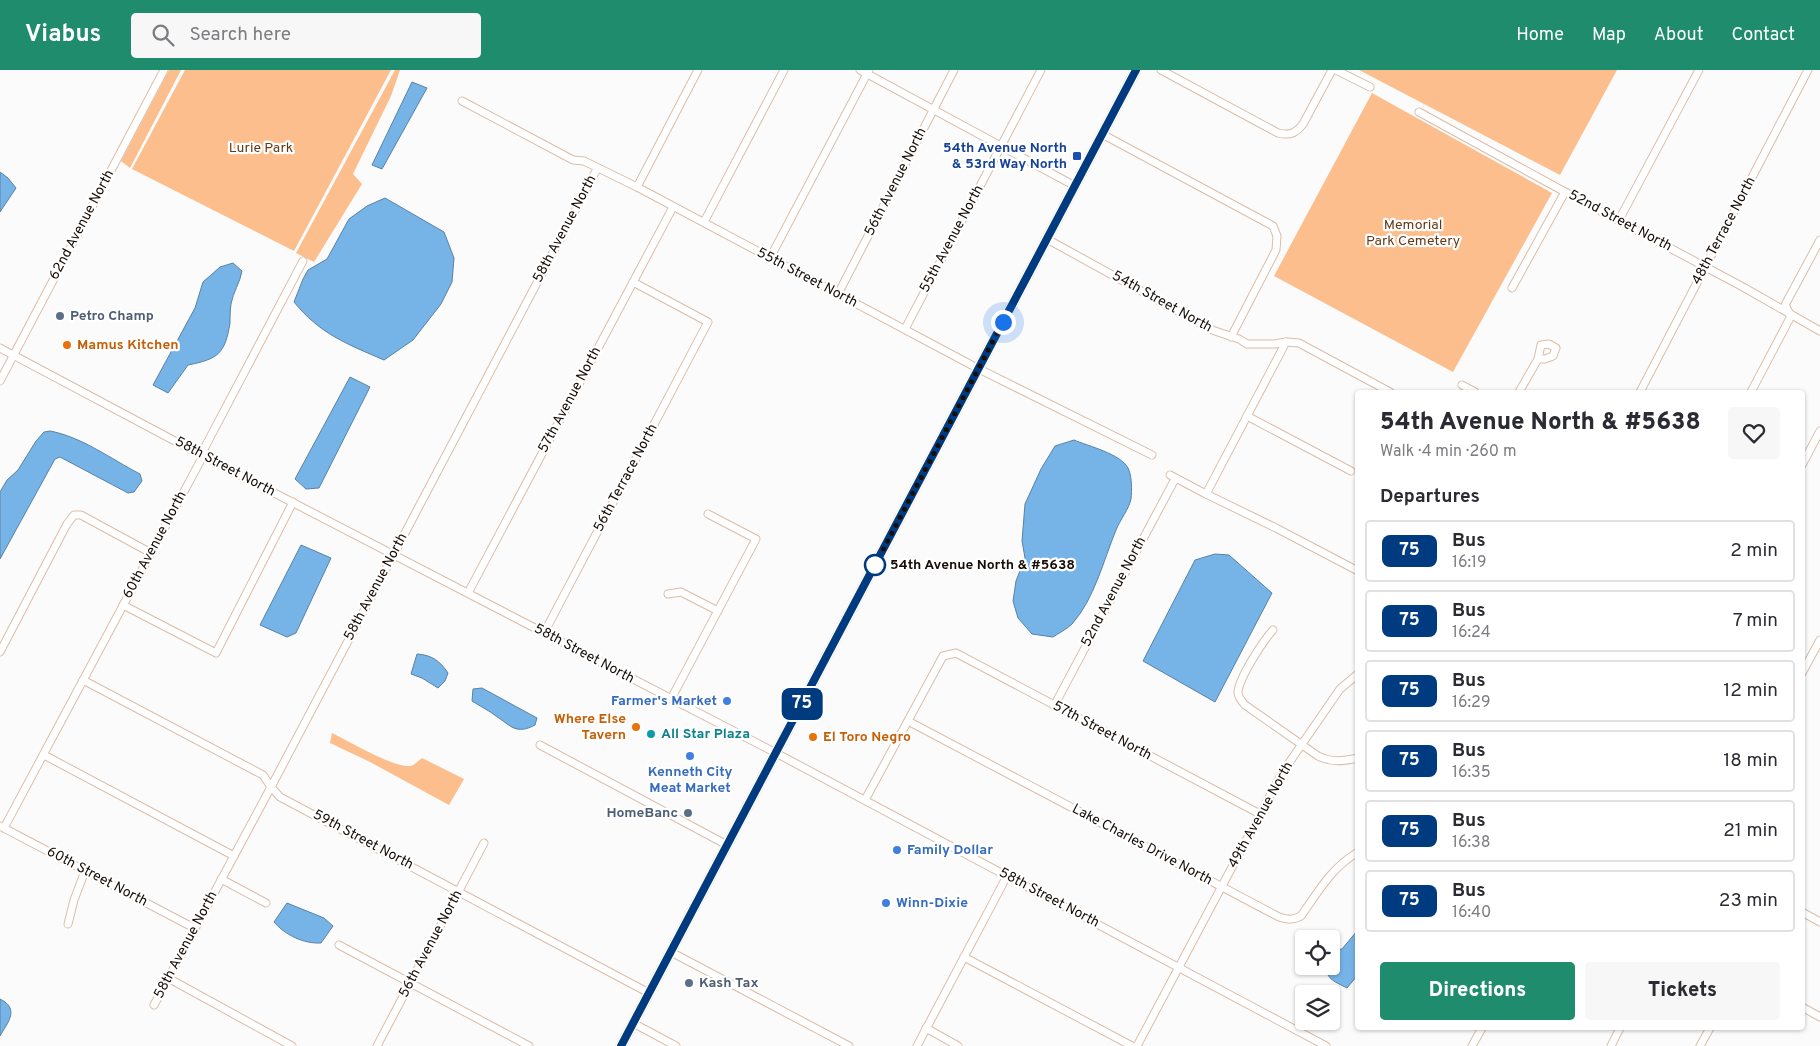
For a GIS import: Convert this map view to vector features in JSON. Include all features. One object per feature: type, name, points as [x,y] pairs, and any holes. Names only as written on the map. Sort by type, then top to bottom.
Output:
[{"type":"main road","points":[[621,1046],[1136,70]]},
{"type":"street","name":"62nd Avenue North","points":[[0,380],[164,70]]},
{"type":"street","points":[[637,187],[698,70]]},
{"type":"street","points":[[704,222],[784,70]]},
{"type":"street","points":[[860,70],[868,72],[1075,186]]},
{"type":"street","name":"56th Avenue North","points":[[838,294],[954,70]]},
{"type":"street","name":"55th Avenue North","points":[[905,329],[1041,70]]},
{"type":"street","points":[[1161,70],[1278,133],[1287,135],[1297,131],[1303,124],[1332,70]]},
{"type":"street","points":[[1336,70],[1370,87]]},
{"type":"street","points":[[1619,220],[1699,70]]},
{"type":"street","name":"48th Terrace North","points":[[1641,390],[1808,70]]},
{"type":"street","points":[[770,258],[868,72]]},
{"type":"street","name":"55th Street North","points":[[462,101],[573,160],[584,161],[637,187],[978,369],[1152,455]]},
{"type":"street","name":"52nd Street North","points":[[1419,112],[1743,286],[1791,316],[1820,331]]},
{"type":"street","points":[[1102,134],[1273,226],[1278,236],[1276,250],[1231,337]]},
{"type":"street","name":"58th Avenue North","points":[[154,1005],[597,169]]},
{"type":"street","points":[[1512,288],[1565,192]]},
{"type":"street","name":"57th Avenue North","points":[[468,594],[672,207]]},
{"type":"street","name":"54th Street North","points":[[1047,239],[1212,330],[1247,344],[1299,343],[1386,390]]},
{"type":"street","points":[[1752,390],[1791,316],[1785,305],[1820,240]]},
{"type":"street","name":"60th Avenue North","points":[[2,827],[44,755],[203,456],[205,446],[303,261]]},
{"type":"street","name":"56th Terrace North","points":[[544,633],[708,322],[633,282]]},
{"type":"street","points":[[1286,342],[1206,494],[1355,569]]},
{"type":"street","name":"58th Street North","points":[[0,348],[203,456],[776,753],[1326,1046]]},
{"type":"street","points":[[1520,390],[1538,359]]},
{"type":"street","points":[[1462,385],[1471,390]]},
{"type":"street","points":[[1247,416],[1351,471]]},
{"type":"street","points":[[1805,458],[1820,431]]},
{"type":"street","name":"52nd Avenue North","points":[[1054,706],[1172,477],[1206,494]]},
{"type":"street","points":[[123,605],[216,653],[293,502]]},
{"type":"street","points":[[671,699],[756,539],[708,514]]},
{"type":"street","points":[[0,652],[67,524],[74,515],[82,515],[151,553]]},
{"type":"street","points":[[668,594],[681,592],[718,611]]},
{"type":"street","points":[[1273,630],[1257,652],[1241,682],[1238,690],[1239,698],[1245,705],[1328,761],[1341,762],[1355,759]]},
{"type":"street","points":[[1805,668],[1820,640]]},
{"type":"street","name":"57th Street North","points":[[908,721],[943,656],[956,653],[1260,814]]},
{"type":"street","name":"49th Avenue North","points":[[1137,1046],[1282,773],[1340,689],[1355,676]]},
{"type":"street","name":"59th Street North","points":[[83,680],[263,775],[280,797],[649,993]]},
{"type":"street","points":[[865,800],[908,721]]},
{"type":"street","name":"Lake Charles Drive North","points":[[908,721],[1287,920],[1295,920],[1301,916],[1330,875],[1345,860],[1355,854]]},
{"type":"street","points":[[540,745],[727,846]]},
{"type":"street","points":[[44,755],[234,856]]},
{"type":"street","name":"60th Street North","points":[[2,827],[194,928]]},
{"type":"street","name":"56th Avenue North","points":[[377,1046],[484,843]]},
{"type":"street","points":[[68,924],[74,900],[86,871]]},
{"type":"street","points":[[917,1046],[1007,876]]},
{"type":"street","points":[[221,879],[266,903]]},
{"type":"street","points":[[1805,914],[1820,922]]},
{"type":"street","points":[[339,945],[529,1046]]},
{"type":"street","points":[[671,952],[849,1046]]},
{"type":"street","points":[[964,957],[1132,1046]]},
{"type":"street","points":[[168,978],[292,1046]]},
{"type":"street","points":[[1805,1009],[1820,1017]]},
{"type":"street","points":[[633,1023],[676,1046]]},
{"type":"street","points":[[926,1028],[958,1046]]},
{"type":"street","points":[[1472,1046],[1481,1030]]},
{"type":"street","points":[[1611,1046],[1619,1030]]},
{"type":"street","points":[[1700,1046],[1709,1030]]},
{"type":"green space","points":[[169,70],[181,70],[130,168],[121,161]]},
{"type":"green space","name":"Lurie Park","points":[[185,70],[391,70],[294,251],[132,169]]},
{"type":"green space","points":[[395,70],[400,70],[391,96],[353,174],[362,184],[314,262],[296,253]]},
{"type":"green space","points":[[1359,70],[1617,70],[1560,175]]},
{"type":"green space","name":"Memorial Park Cemetery","points":[[1372,93],[1552,193],[1453,372],[1274,276]]},
{"type":"green space","points":[[332,733],[392,762],[411,766],[422,758],[464,779],[449,805],[370,762],[330,743]]},
{"type":"water","points":[[412,82],[427,88],[382,169],[372,165]]},
{"type":"water","points":[[0,172],[16,188],[0,212]]},
{"type":"water","points":[[385,198],[444,232],[454,258],[452,282],[441,304],[413,340],[384,360],[346,343],[324,330],[294,302],[308,270],[327,259],[349,219],[367,206]]},
{"type":"water","points":[[233,263],[242,271],[232,300],[226,342],[213,357],[188,365],[168,393],[153,385],[195,308],[203,282],[220,267]]},
{"type":"water","points":[[350,377],[370,387],[319,488],[306,489],[295,479]]},
{"type":"water","points":[[50,431],[73,438],[96,449],[140,474],[142,481],[134,492],[128,493],[60,457],[55,459],[0,559],[0,492],[7,480],[18,470],[36,441],[44,432]]},
{"type":"water","points":[[1074,440],[1104,451],[1124,463],[1130,475],[1131,499],[1116,530],[1098,579],[1080,614],[1070,626],[1053,637],[1032,634],[1018,618],[1013,601],[1016,581],[1025,558],[1022,541],[1025,504],[1041,469],[1055,446]]},
{"type":"water","points":[[301,545],[331,558],[296,633],[287,637],[260,625]]},
{"type":"water","points":[[1215,554],[1229,555],[1272,593],[1215,702],[1143,661],[1195,560]]},
{"type":"water","points":[[417,654],[435,659],[448,673],[445,681],[438,688],[422,678],[411,674]]},
{"type":"water","points":[[482,688],[537,718],[535,725],[523,729],[514,728],[472,701],[473,689]]},
{"type":"water","points":[[287,903],[324,918],[333,926],[321,943],[295,938],[278,927],[274,922]]},
{"type":"water","points":[[1355,933],[1355,978],[1347,988],[1330,978],[1328,975],[1340,975],[1340,949]]},
{"type":"water","points":[[0,999],[10,1007],[11,1011],[9,1021],[0,1036]]},
{"type":"bus line","name":"75","points":[[621,1046],[1136,70]]},
{"type":"place","name":"54th Avenue North & 53rd Way North","points":[[1077,156]]},
{"type":"place","name":"Petro Champ","points":[[60,316]]},
{"type":"place","name":"Mamus Kitchen","points":[[67,345]]},
{"type":"place","name":"54th Avenue North & #5638","points":[[875,565]]},
{"type":"place","name":"Farmer's Market","points":[[727,701]]},
{"type":"place","name":"Where Else Tavern","points":[[636,727]]},
{"type":"place","name":"All Star Plaza","points":[[651,734]]},
{"type":"place","name":"El Toro Negro","points":[[813,737]]},
{"type":"place","name":"Kenneth City Meat Market","points":[[690,756]]},
{"type":"place","name":"HomeBanc","points":[[688,813]]},
{"type":"place","name":"Family Dollar","points":[[897,850]]},
{"type":"place","name":"Winn-Dixie","points":[[886,903]]},
{"type":"place","name":"Kash Tax","points":[[689,983]]},
{"type":"route","points":[[875,565],[1003,322]]}]
